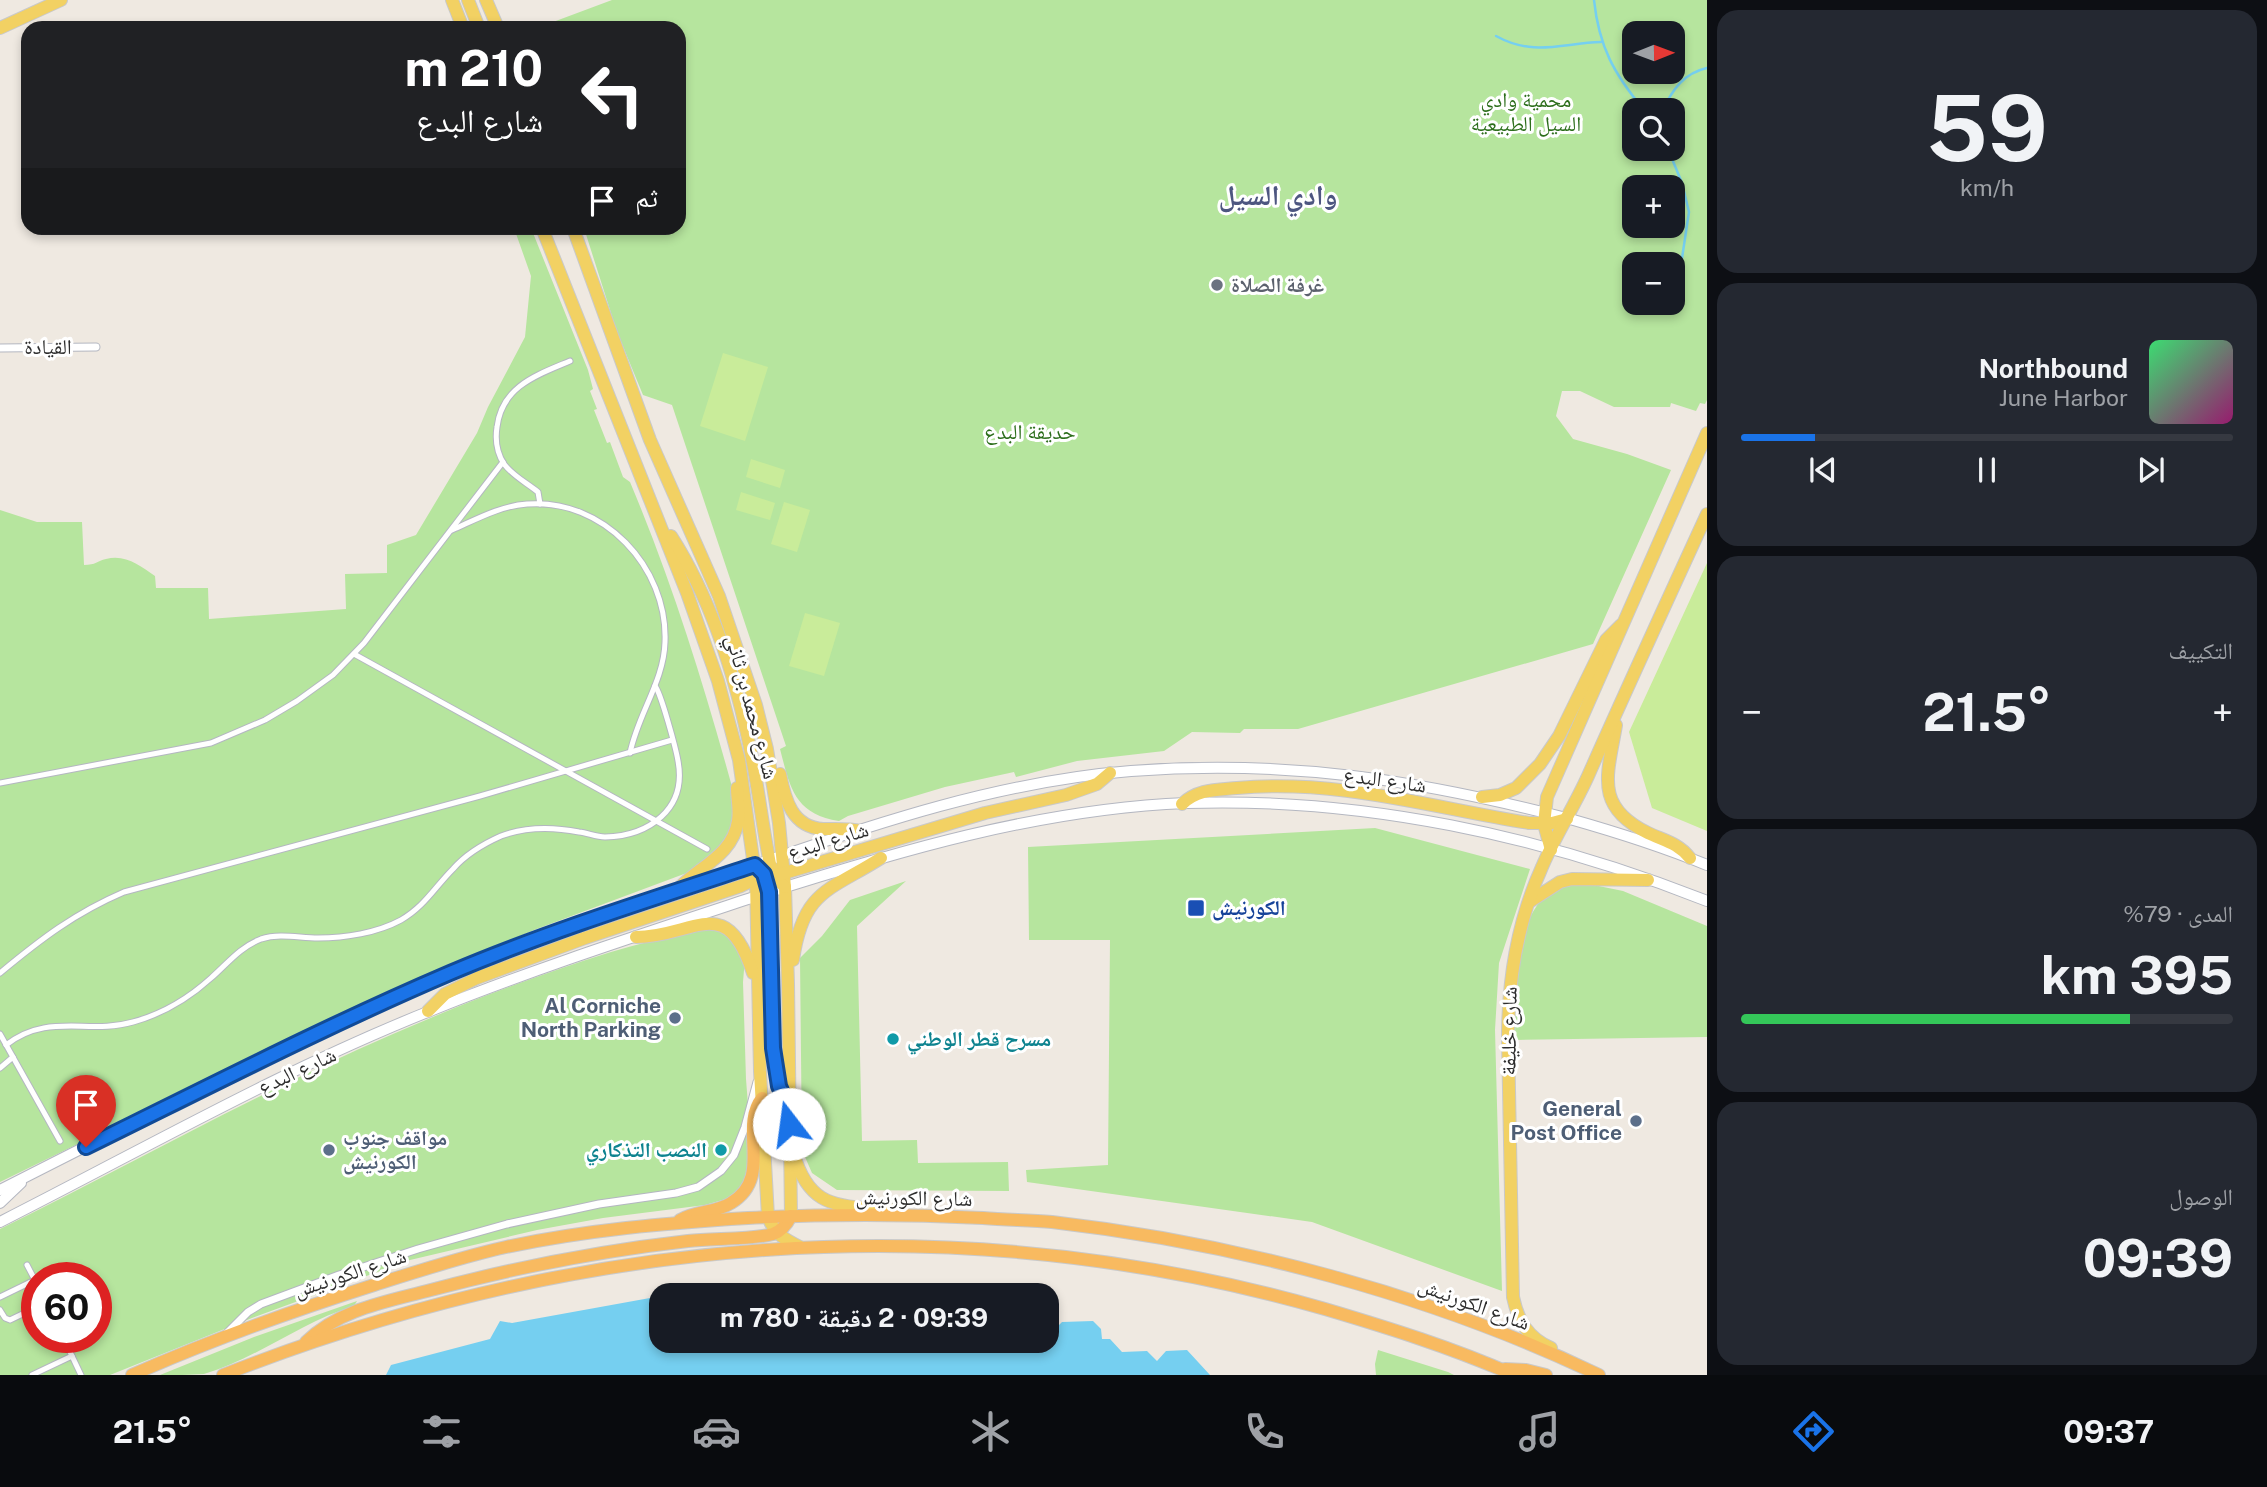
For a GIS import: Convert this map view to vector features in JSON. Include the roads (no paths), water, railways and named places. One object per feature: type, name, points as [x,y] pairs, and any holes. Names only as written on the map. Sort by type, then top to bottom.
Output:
[{"type":"highway","points":[[677,1222],[692,1213],[732,1203],[746,1189],[752,1178],[755,1162],[754,1114],[762,1098]]},
{"type":"highway","name":"شارع الكورنيش","points":[[132,1375],[222,1338],[345,1294],[468,1256],[595,1231],[677,1222],[791,1216],[902,1215],[1047,1222],[1140,1234],[1223,1250],[1424,1305],[1481,1325],[1599,1375]]},
{"type":"highway","points":[[303,1345],[321,1328],[343,1316],[472,1279],[615,1250],[777,1232],[791,1216]]},
{"type":"highway","points":[[223,1375],[303,1345],[444,1301],[552,1277],[662,1259],[800,1247],[880,1246],[985,1250],[1066,1257],[1165,1272],[1261,1292],[1356,1318],[1428,1341],[1508,1372],[1526,1370],[1546,1375]]},
{"type":"main road","points":[[452,0],[460,21]]},
{"type":"main road","points":[[468,0],[476,21]]},
{"type":"main road","points":[[486,0],[495,21]]},
{"type":"main road","points":[[0,28],[59,1]]},
{"type":"main road","name":"شارع محمد بن ثاني","points":[[545,235],[657,515],[718,681],[768,874],[785,887],[791,1216]]},
{"type":"main road","name":"شارع محمد بن ثاني","points":[[576,235],[650,440],[719,596],[756,705],[767,749],[782,855],[756,897],[760,1071],[768,1217],[785,1240],[800,1247]]},
{"type":"main road","points":[[1551,850],[1544,818],[1548,797],[1707,433]]},
{"type":"main road","name":"شارع خليفة","points":[[1570,1361],[1528,1333],[1520,1320],[1513,1297],[1508,1015],[1513,958],[1528,902],[1707,514]]},
{"type":"main road","points":[[657,515],[699,587],[728,665],[752,758],[768,874],[773,1048],[779,1086],[789,1109]]},
{"type":"main road","points":[[1482,797],[1508,793],[1540,764],[1559,736],[1606,640],[1626,620]]},
{"type":"main road","points":[[1618,711],[1607,775],[1611,798],[1629,822],[1649,834],[1678,845],[1690,858]]},
{"type":"main road","points":[[767,749],[778,768],[787,804],[802,822],[815,828],[861,831]]},
{"type":"main road","points":[[678,890],[719,856],[734,836],[738,816],[739,760]]},
{"type":"main road","name":"شارع البدع","points":[[782,855],[982,796],[1064,779],[1191,768],[1292,769],[1424,785],[1482,797],[1544,818]]},
{"type":"main road","points":[[428,1011],[445,994],[477,978],[768,874],[985,813],[1066,795],[1097,784],[1110,774]]},
{"type":"main road","points":[[1182,804],[1189,797],[1204,791],[1291,785],[1381,794],[1567,819],[1707,864]]},
{"type":"main road","name":"شارع البدع","points":[[785,887],[881,858],[1044,818],[1108,809],[1182,804],[1271,803],[1348,809],[1438,824],[1551,850],[1707,901]]},
{"type":"main road","points":[[788,984],[797,935],[807,909],[831,887],[881,858]]},
{"type":"main road","name":"شارع البدع","points":[[0,1190],[294,1045],[450,973],[552,933],[678,890],[768,874]]},
{"type":"main road","points":[[1528,902],[1560,882],[1572,879],[1648,880]]},
{"type":"main road","name":"شارع البدع","points":[[0,1222],[272,1083],[428,1011],[756,897]]},
{"type":"main road","points":[[636,937],[662,934],[697,924],[722,926],[732,932],[743,946],[758,988]]},
{"type":"main road","points":[[790,1138],[801,1175],[820,1197],[841,1207],[891,1209],[902,1215]]},
{"type":"main road","points":[[0,1203],[27,1176]]},
{"type":"street","name":"القيادة","points":[[0,348],[96,347]]},
{"type":"street","points":[[540,504],[538,492],[503,462],[496,431],[507,399],[524,382],[570,361]]},
{"type":"street","points":[[0,783],[185,750],[224,739],[276,714],[309,693],[354,654],[503,462]]},
{"type":"street","points":[[449,532],[506,507],[540,504],[572,509],[601,523],[628,545],[642,563],[658,594],[665,628],[663,663],[639,719],[630,753]]},
{"type":"street","points":[[354,654],[707,849]]},
{"type":"street","points":[[6,1045],[26,1033],[50,1026],[106,1027],[145,1018],[193,992],[239,951],[261,939],[284,936],[335,937],[375,930],[397,922],[425,902],[452,869],[468,855],[488,842],[509,834],[524,830],[550,829],[609,836],[627,834],[656,822],[668,812],[678,785],[679,767],[662,698],[654,687]]},
{"type":"street","points":[[0,973],[61,924],[124,892],[672,740]]},
{"type":"street","points":[[0,1034],[61,1141]]},
{"type":"street","points":[[0,1068],[13,1058]]},
{"type":"street","name":"شارع محمد بن ثاني","points":[[721,1171],[740,1144],[760,1071]]},
{"type":"street","name":"شارع الكورنيش","points":[[222,1338],[248,1312],[261,1304],[346,1273],[443,1241],[507,1224],[599,1204],[689,1190],[721,1171]]},
{"type":"street","points":[[0,1297],[21,1288]]},
{"type":"street","points":[[0,1310],[5,1318],[10,1320],[21,1315]]},
{"type":"street","points":[[71,1353],[81,1375]]},
{"type":"street","points":[[32,1375],[72,1356]]},
{"type":"water","points":[[649,1298],[649,1353],[1059,1353],[1059,1325],[1062,1322],[1093,1321],[1101,1329],[1102,1339],[1110,1339],[1122,1352],[1147,1351],[1157,1361],[1166,1351],[1187,1350],[1210,1375],[386,1375],[391,1365],[490,1339],[500,1321],[512,1323]]},
{"type":"waterway","points":[[1594,0],[1604,46],[1616,72],[1635,98]]},
{"type":"waterway","points":[[1496,36],[1523,46],[1536,47],[1601,42]]},
{"type":"waterway","points":[[1669,98],[1685,78],[1707,68]]},
{"type":"waterway","points":[[1673,161],[1689,212],[1683,252]]},
{"type":"place","name":"غرفة الصلاة","points":[[1217,285]]},
{"type":"place","name":"الكورنيش","points":[[1196,908]]},
{"type":"place","name":"Al Corniche North Parking","points":[[675,1018]]},
{"type":"place","name":"مسرح قطر الوطني","points":[[893,1039]]},
{"type":"place","name":"General Post Office","points":[[1636,1121]]},
{"type":"place","name":"مواقف جنوب الكورنيش","points":[[329,1150]]},
{"type":"place","name":"النصب التذكاري","points":[[721,1150]]},
{"type":"district","name":"وادي السيل","points":[[1278,195]]},
{"type":"park label","name":"محمية وادي السيل الطبيعية","points":[[1526,112]]},
{"type":"park label","name":"حديقة البدع","points":[[1030,432]]}]
